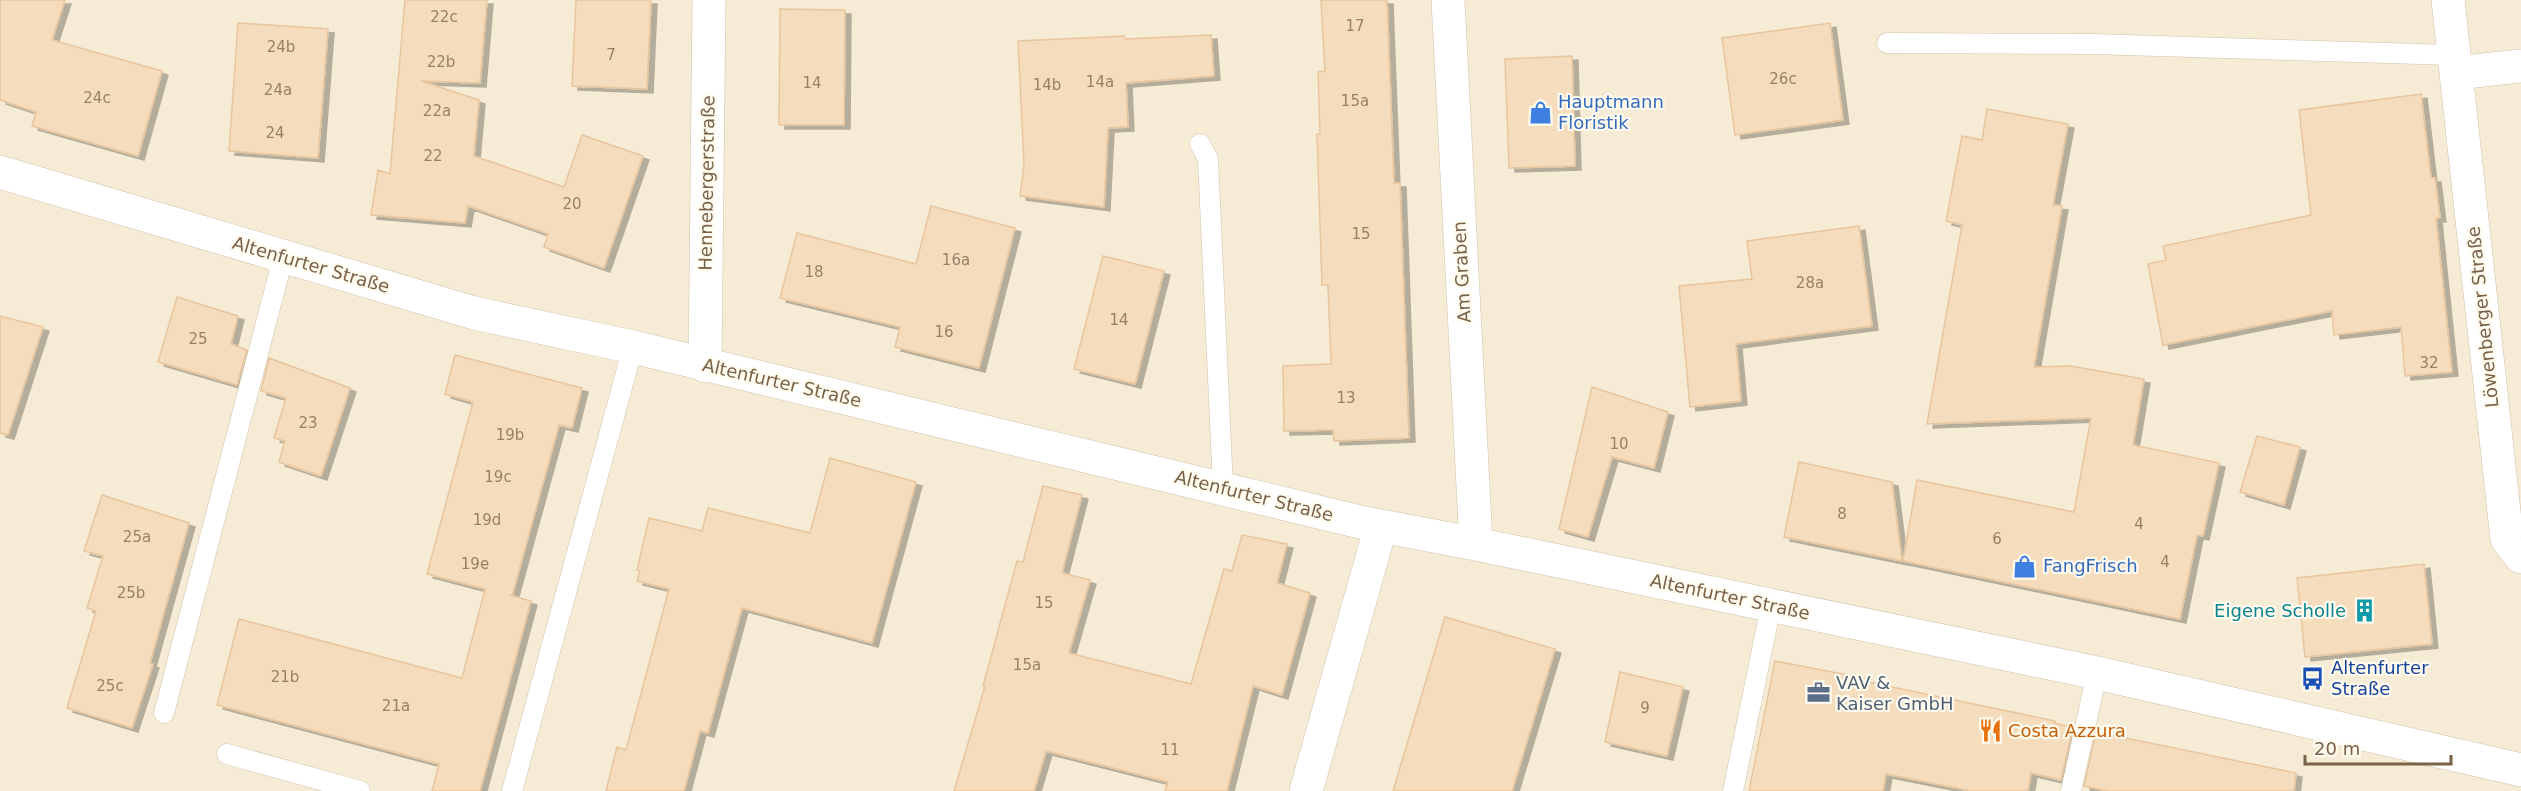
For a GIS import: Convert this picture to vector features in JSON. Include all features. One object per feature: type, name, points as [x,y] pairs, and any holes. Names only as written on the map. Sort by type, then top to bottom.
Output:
[{"type":"street","name":"Hennebergerstraße","points":[[705,366],[709,0]]},
{"type":"street","name":"Am Graben","points":[[1448,0],[1476,544]]},
{"type":"street","name":"Löwenberger Straße","points":[[2448,0],[2507,539],[2521,557]]},
{"type":"street","points":[[2455,64],[2521,66]]},
{"type":"street","name":"Altenfurter Straße","points":[[0,172],[474,313],[633,347],[1381,526],[2097,673],[2521,770]]},
{"type":"street","points":[[1306,791],[1381,526]]},
{"type":"lane","points":[[1887,43],[2093,44],[2455,64]]},
{"type":"lane","points":[[1200,144],[1208,159],[1223,488]]},
{"type":"lane","points":[[164,713],[283,258]]},
{"type":"lane","points":[[512,791],[633,347]]},
{"type":"lane","points":[[1733,791],[1771,606]]},
{"type":"lane","points":[[2072,791],[2097,673]]},
{"type":"lane","points":[[227,754],[360,791]]},
{"type":"shaded area","points":[[0,0],[2521,0],[2521,791],[0,791]]},
{"type":"building","points":[[0,0],[65,0],[52,40],[162,71],[138,156],[32,126],[36,112],[0,100]]},
{"type":"building","points":[[405,0],[487,0],[480,83],[421,81],[479,100],[474,156],[564,187],[582,135],[643,156],[604,268],[544,247],[548,234],[468,206],[465,223],[371,215],[378,170],[390,174]]},
{"type":"building","points":[[576,0],[651,0],[647,89],[572,86]]},
{"type":"building","points":[[1321,0],[1387,0],[1394,183],[1400,183],[1409,438],[1334,441],[1333,430],[1284,431],[1283,366],[1331,364],[1328,285],[1322,285],[1317,134],[1320,134],[1318,72],[1325,71]]},
{"type":"building","points":[[780,9],[845,10],[844,125],[779,125]]},
{"type":"building","points":[[238,23],[328,29],[318,158],[229,151]]},
{"type":"building","points":[[1830,23],[1843,120],[1735,135],[1722,38]]},
{"type":"building","points":[[1211,35],[1214,76],[1126,83],[1128,127],[1108,128],[1104,207],[1020,196],[1024,165],[1018,41]]},
{"type":"building","name":"Hauptmann Floristik","points":[[1572,56],[1575,166],[1509,168],[1505,59]]},
{"type":"building","points":[[2421,94],[2431,178],[2435,178],[2440,218],[2436,218],[2452,372],[2405,376],[2401,327],[2334,335],[2332,311],[2163,345],[2148,264],[2166,260],[2163,246],[2311,215],[2299,110]]},
{"type":"building","points":[[1987,109],[2068,124],[2053,205],[2062,206],[2034,367],[2071,366],[2144,379],[2133,445],[2219,463],[2203,536],[2197,535],[2180,619],[1903,561],[1917,480],[2074,512],[2091,418],[1927,424],[1962,225],[1946,221],[1962,136],[1982,140]]},
{"type":"building","points":[[931,206],[1015,228],[979,368],[895,347],[900,327],[780,298],[797,233],[916,264]]},
{"type":"building","points":[[1859,226],[1872,326],[1736,344],[1741,401],[1690,407],[1679,286],[1752,279],[1747,241]]},
{"type":"building","points":[[1103,256],[1164,271],[1135,384],[1074,369]]},
{"type":"building","points":[[177,297],[238,316],[231,344],[247,350],[237,385],[158,362]]},
{"type":"building","points":[[0,316],[43,327],[8,435],[0,433]]},
{"type":"building","points":[[455,355],[582,388],[572,428],[559,425],[512,596],[531,601],[480,791],[432,791],[439,764],[217,705],[239,619],[462,678],[485,589],[427,574],[473,402],[445,394]]},
{"type":"building","points":[[269,358],[350,388],[321,476],[279,462],[285,441],[274,438],[286,398],[261,391]]},
{"type":"building","points":[[1592,387],[1668,412],[1654,468],[1612,457],[1588,537],[1559,529]]},
{"type":"building","points":[[2257,436],[2300,447],[2284,505],[2240,492]]},
{"type":"building","points":[[830,458],[916,482],[872,643],[742,608],[708,733],[700,731],[684,791],[606,791],[617,747],[626,750],[669,589],[637,581],[640,571],[637,570],[649,518],[702,531],[708,508],[810,533]]},
{"type":"building","points":[[1799,462],[1892,482],[1902,561],[1784,537]]},
{"type":"building","points":[[1043,486],[1082,495],[1062,573],[1090,580],[1069,653],[1191,684],[1224,569],[1232,571],[1242,535],[1287,544],[1277,583],[1310,593],[1282,695],[1253,686],[1227,791],[1165,791],[1168,782],[1046,751],[1034,791],[954,791],[985,686],[983,686],[1017,561],[1023,562]]},
{"type":"building","points":[[102,495],[189,523],[150,663],[153,664],[132,728],[67,708],[96,611],[87,608],[103,556],[84,551]]},
{"type":"building","name":"Eigene Scholle","points":[[2424,564],[2432,644],[2305,657],[2297,578]]},
{"type":"building","points":[[1445,617],[1555,649],[1512,791],[1393,791]]},
{"type":"building","points":[[1775,661],[1869,679],[1868,682],[2055,721],[2054,723],[2073,727],[2061,780],[2031,773],[2028,791],[1971,791],[1886,774],[1883,791],[1749,791]]},
{"type":"building","points":[[1620,672],[1683,687],[1667,756],[1605,742]]},
{"type":"building","points":[[2096,732],[2296,773],[2294,791],[2108,791],[2084,786]]},
{"type":"place","name":"Hauptmann Floristik","points":[[1540,112]]},
{"type":"place","name":"FangFrisch","points":[[2025,566]]},
{"type":"place","name":"Eigene Scholle","points":[[2364,611]]},
{"type":"place","name":"Altenfurter Straße","points":[[2313,678]]},
{"type":"place","name":"VAV & Kaiser GmbH","points":[[1818,693]]},
{"type":"place","name":"Costa Azzura","points":[[1990,731]]}]
